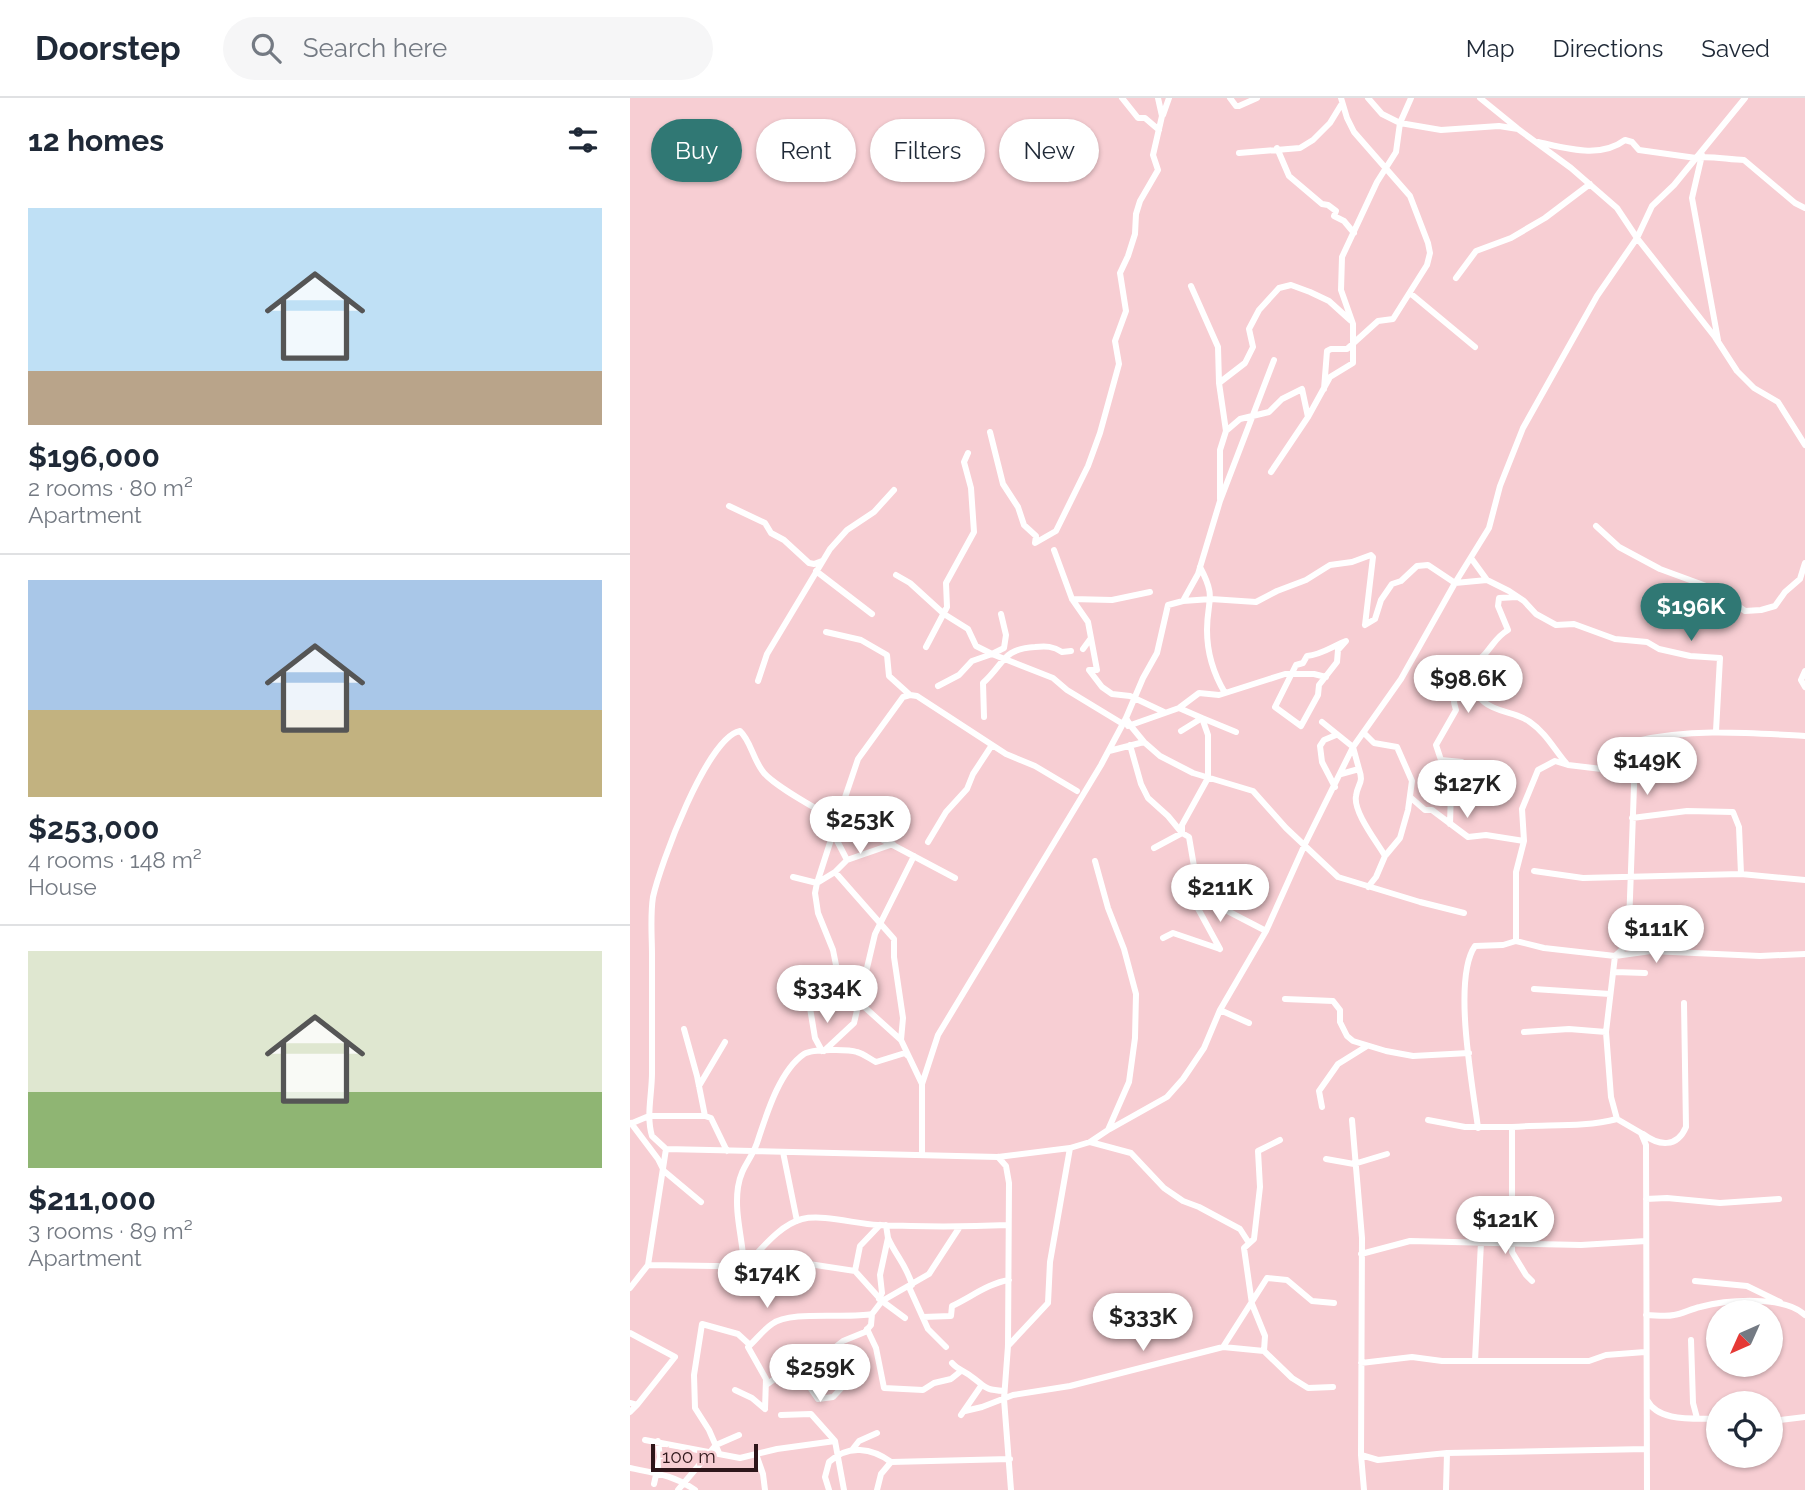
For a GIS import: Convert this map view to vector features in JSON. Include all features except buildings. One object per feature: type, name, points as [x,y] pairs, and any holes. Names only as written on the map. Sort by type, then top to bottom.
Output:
[{"type":"street","points":[[1122,98],[1138,118],[1145,118],[1159,130]]},
{"type":"street","points":[[1158,98],[1162,116]]},
{"type":"street","points":[[990,432],[1003,484],[1018,507],[1024,525],[1035,536],[1034,543],[1055,531],[1066,513],[1100,433],[1119,364],[1115,341],[1126,311],[1120,273],[1135,234],[1140,201],[1158,170],[1153,155],[1169,98]]},
{"type":"street","points":[[1230,98],[1236,106],[1257,98]]},
{"type":"street","points":[[1368,98],[1382,114],[1400,123],[1441,130],[1500,126],[1518,129]]},
{"type":"street","points":[[1271,472],[1308,417],[1330,377],[1353,363],[1353,324],[1340,285],[1342,257],[1360,215],[1398,144],[1400,123],[1411,98]]},
{"type":"street","points":[[1480,98],[1617,208],[1637,239],[1718,342],[1737,371],[1754,388],[1778,402],[1805,445]]},
{"type":"street","points":[[955,878],[893,844],[869,835],[855,825],[837,821],[768,777],[756,762],[741,731],[732,733],[721,742],[702,773],[670,843],[653,897],[652,1078],[649,1116],[652,1136],[666,1149],[998,1157],[1070,1148],[1090,1142],[1158,1104],[1176,1088],[1204,1048],[1220,1010],[1266,931],[1353,747],[1401,679],[1491,525],[1500,486],[1523,428],[1597,296],[1637,239],[1651,206],[1674,185],[1745,98]]},
{"type":"street","points":[[1238,153],[1300,148],[1313,140],[1330,123],[1341,101]]},
{"type":"street","points":[[1324,391],[1327,351],[1347,349],[1380,320],[1393,319],[1427,265],[1429,248],[1410,196],[1354,132],[1341,101]]},
{"type":"street","points":[[1535,142],[1598,151],[1616,146],[1625,140],[1632,142],[1639,150],[1744,160],[1805,208]]},
{"type":"street","points":[[1278,149],[1289,176],[1322,204],[1336,211],[1334,216],[1344,221],[1354,233]]},
{"type":"street","points":[[1700,154],[1692,198],[1718,342]]},
{"type":"street","points":[[1456,278],[1476,251],[1511,238],[1545,218],[1590,184]]},
{"type":"street","points":[[1219,383],[1245,363],[1253,347],[1249,329],[1259,310],[1279,288],[1291,285],[1329,301],[1353,324]]},
{"type":"street","points":[[1191,286],[1218,347],[1219,383],[1226,431],[1220,450],[1220,501]]},
{"type":"street","points":[[1410,293],[1475,348]]},
{"type":"street","points":[[1183,601],[1194,584],[1220,501],[1274,360]]},
{"type":"street","points":[[1226,431],[1238,421],[1269,412],[1282,399],[1302,389],[1308,417]]},
{"type":"street","points":[[926,647],[947,607],[946,583],[974,532],[971,488],[964,462],[968,453]]},
{"type":"street","points":[[758,681],[767,654],[822,561],[847,530],[874,512],[894,490]]},
{"type":"street","points":[[729,506],[765,523],[770,531],[784,540],[808,563],[822,561]]},
{"type":"street","points":[[1596,526],[1619,547],[1660,569],[1728,594],[1731,601],[1745,611],[1775,606],[1785,592],[1800,579],[1805,563]]},
{"type":"street","points":[[1054,551],[1072,599],[1088,622],[1097,669],[1090,669],[1092,675],[1111,694],[1127,695],[1164,712]]},
{"type":"street","points":[[922,1154],[922,1084],[938,1035],[1125,724],[1143,678],[1159,649],[1168,605],[1211,599],[1258,602],[1306,580],[1330,565],[1352,562],[1371,555],[1373,557],[1364,624],[1367,626],[1375,619],[1381,600],[1390,587],[1417,566],[1433,567],[1455,583],[1488,580]]},
{"type":"street","points":[[1471,558],[1488,580],[1518,597],[1536,614],[1556,625],[1574,624],[1615,639],[1647,642],[1658,649],[1689,656],[1720,658],[1716,732]]},
{"type":"street","points":[[1200,567],[1209,584],[1211,599],[1207,629],[1209,654],[1213,673],[1225,693]]},
{"type":"street","points":[[816,571],[872,614]]},
{"type":"street","points":[[896,575],[910,583],[944,614],[968,629],[976,646],[1003,660],[1053,678],[1125,724],[1169,761],[1208,778],[1254,791],[1286,828],[1336,875],[1368,887],[1464,913]]},
{"type":"street","points":[[1072,599],[1112,600],[1150,592]]},
{"type":"street","points":[[1450,824],[1451,791],[1462,762],[1441,760],[1436,745],[1456,710],[1452,698],[1458,677],[1463,670],[1484,656],[1496,636],[1508,630],[1499,606],[1499,598],[1518,597]]},
{"type":"street","points":[[938,686],[959,675],[972,661],[1004,648],[1006,635],[1000,614]]},
{"type":"street","points":[[826,632],[861,640],[885,654],[889,658],[889,676],[910,695]]},
{"type":"street","points":[[1083,649],[1091,638]]},
{"type":"street","points":[[1346,641],[1338,650],[1337,662],[1326,677],[1319,685],[1318,695],[1301,726],[1275,707],[1296,666],[1303,663],[1307,656],[1318,655],[1346,641]]},
{"type":"street","points":[[984,717],[983,683],[1003,660],[1019,648],[1054,646],[1062,652],[1071,651]]},
{"type":"street","points":[[1463,670],[1475,694],[1487,705],[1531,722],[1545,734],[1567,765]]},
{"type":"street","points":[[1805,671],[1801,680],[1805,687]]},
{"type":"street","points":[[1125,724],[1179,708],[1199,693],[1225,693],[1290,674],[1326,677]]},
{"type":"street","points":[[922,1084],[901,1040],[839,983],[833,950],[818,914],[815,893],[817,883],[863,751],[899,700],[910,695],[917,696],[992,745],[1077,791]]},
{"type":"street","points":[[1179,708],[1236,732]]},
{"type":"street","points":[[1181,731],[1202,718]]},
{"type":"street","points":[[1182,833],[1182,825],[1208,778],[1208,735],[1202,718]]},
{"type":"street","points":[[1322,722],[1353,747],[1363,780],[1355,797],[1360,816],[1385,856]]},
{"type":"street","points":[[1684,1003],[1686,1127],[1683,1134],[1668,1143],[1655,1143],[1617,1119],[1611,1097],[1606,1032],[1615,956],[1626,946],[1634,774],[1629,762],[1637,741],[1716,732],[1805,736]]},
{"type":"street","points":[[1364,733],[1374,743],[1397,747],[1412,781],[1400,838],[1385,856],[1376,877],[1368,887]]},
{"type":"street","points":[[1335,787],[1322,762],[1320,746],[1324,740],[1336,735]]},
{"type":"street","points":[[1109,751],[1144,742]]},
{"type":"street","points":[[928,842],[946,812],[967,789],[973,774],[992,745]]},
{"type":"street","points":[[1130,745],[1141,784],[1148,798],[1189,837],[1196,878],[1189,891]]},
{"type":"street","points":[[1516,941],[1516,872],[1524,841],[1522,809],[1538,771],[1556,761],[1567,765],[1610,770],[1629,762]]},
{"type":"street","points":[[1341,774],[1359,769]]},
{"type":"street","points":[[1410,797],[1425,810],[1432,810],[1468,837],[1486,835],[1524,841]]},
{"type":"street","points":[[1632,818],[1687,811],[1733,812],[1739,827],[1741,874]]},
{"type":"street","points":[[833,833],[847,860]]},
{"type":"street","points":[[1154,848],[1182,833]]},
{"type":"street","points":[[793,877],[817,883],[835,872],[847,860],[893,844]]},
{"type":"street","points":[[823,1051],[854,1023],[879,925],[914,856]]},
{"type":"street","points":[[1095,861],[1136,994],[1135,1038],[1129,1082],[1108,1130]]},
{"type":"street","points":[[1534,871],[1583,878],[1741,874],[1805,880]]},
{"type":"street","points":[[835,872],[894,939],[903,1018],[901,1040]]},
{"type":"street","points":[[1189,891],[1266,931]]},
{"type":"street","points":[[1163,938],[1173,933],[1220,948],[1189,891]]},
{"type":"street","points":[[1478,1128],[1465,997],[1470,953],[1475,946],[1503,945],[1516,941],[1544,948],[1615,956],[1651,951],[1760,956],[1805,954]]},
{"type":"street","points":[[1615,972],[1644,973]]},
{"type":"street","points":[[1534,989],[1610,994]]},
{"type":"street","points":[[1285,999],[1333,1001],[1340,1010],[1340,1022],[1347,1036],[1367,1046],[1413,1056],[1469,1053]]},
{"type":"street","points":[[810,1008],[815,1038],[823,1051]]},
{"type":"street","points":[[1220,1010],[1249,1023]]},
{"type":"street","points":[[684,1028],[705,1116]]},
{"type":"street","points":[[1524,1032],[1569,1029],[1606,1032]]},
{"type":"street","points":[[1353,1041],[1353,1054]]},
{"type":"street","points":[[699,1086],[725,1042]]},
{"type":"street","points":[[1322,1107],[1319,1090],[1338,1064],[1367,1046]]},
{"type":"street","points":[[744,1267],[743,1242],[737,1217],[738,1186],[744,1166],[754,1151],[771,1100],[792,1066],[806,1053],[823,1051],[855,1051],[876,1062],[905,1053],[912,1060]]},
{"type":"street","points":[[701,1202],[664,1171],[631,1124],[649,1116],[705,1116],[711,1118],[727,1151]]},
{"type":"street","points":[[1428,1120],[1478,1128],[1601,1124],[1617,1119]]},
{"type":"street","points":[[1352,1120],[1361,1254],[1361,1455],[1364,1490]]},
{"type":"street","points":[[1512,1127],[1512,1252],[1525,1275],[1532,1281]]},
{"type":"street","points":[[1642,1133],[1646,1145],[1647,1490]]},
{"type":"street","points":[[1264,1351],[1265,1336],[1252,1304],[1244,1248],[1254,1239],[1260,1187],[1258,1151],[1280,1140]]},
{"type":"street","points":[[1090,1142],[1131,1153],[1164,1188],[1183,1201],[1240,1230],[1249,1243]]},
{"type":"street","points":[[1008,1346],[1048,1303],[1050,1262],[1070,1148]]},
{"type":"street","points":[[630,1288],[648,1265],[666,1149]]},
{"type":"street","points":[[783,1152],[797,1221]]},
{"type":"street","points":[[1326,1159],[1354,1164],[1387,1154]]},
{"type":"street","points":[[998,1157],[1006,1166],[1009,1183],[1008,1346],[1004,1395],[1012,1490]]},
{"type":"street","points":[[1646,1199],[1667,1198],[1720,1203],[1779,1199]]},
{"type":"street","points":[[744,1267],[780,1231],[797,1221],[815,1218],[883,1225],[959,1228],[1008,1225]]},
{"type":"street","points":[[855,1271],[860,1246],[883,1225]]},
{"type":"street","points":[[883,1225],[906,1266],[928,1329],[946,1347]]},
{"type":"street","points":[[881,1300],[911,1286],[930,1273],[959,1228]]},
{"type":"street","points":[[766,1385],[790,1368],[820,1359],[843,1340],[871,1325],[872,1314],[883,1293],[880,1275],[888,1238]]},
{"type":"street","points":[[1361,1254],[1410,1241],[1581,1245],[1646,1241]]},
{"type":"street","points":[[1475,1361],[1481,1242]]},
{"type":"street","points":[[648,1265],[809,1265],[855,1271],[881,1300],[905,1318]]},
{"type":"street","points":[[1223,1347],[1267,1278],[1287,1280],[1311,1301],[1334,1303]]},
{"type":"street","points":[[923,1317],[951,1316],[952,1306],[995,1282],[1009,1280]]},
{"type":"street","points":[[1695,1281],[1747,1286],[1776,1300]]},
{"type":"street","points":[[1783,1303],[1805,1315]]},
{"type":"street","points":[[1646,1315],[1673,1315],[1706,1306]]},
{"type":"street","points":[[735,1390],[752,1398],[765,1409],[766,1379],[748,1348],[774,1322],[807,1316],[872,1314]]},
{"type":"street","points":[[719,1453],[695,1408],[694,1375],[702,1324],[738,1334],[750,1345]]},
{"type":"street","points":[[867,1329],[876,1348],[884,1388],[923,1390],[934,1383],[951,1379],[961,1371]]},
{"type":"street","points":[[630,1333],[675,1357],[633,1404],[630,1412]]},
{"type":"street","points":[[1690,1340],[1693,1403],[1697,1418]]},
{"type":"street","points":[[981,1386],[963,1413],[1004,1395],[1070,1386],[1223,1347],[1264,1351],[1292,1378],[1308,1388],[1333,1387]]},
{"type":"street","points":[[1361,1363],[1412,1357],[1442,1361],[1589,1361],[1606,1355],[1645,1352]]},
{"type":"street","points":[[952,1363],[981,1386],[1004,1395]]},
{"type":"street","points":[[790,1368],[800,1373],[818,1399],[834,1397],[864,1364]]},
{"type":"street","points":[[1646,1397],[1652,1409],[1661,1414],[1706,1418]]},
{"type":"street","points":[[781,1415],[811,1414],[835,1441],[844,1490]]},
{"type":"street","points":[[1783,1420],[1805,1417]]},
{"type":"street","points":[[830,1490],[824,1477],[829,1462],[852,1450],[859,1441],[877,1433]]},
{"type":"street","points":[[678,1490],[716,1445],[739,1435]]},
{"type":"street","points":[[645,1440],[740,1458],[835,1441]]},
{"type":"street","points":[[654,1484],[660,1457],[658,1441]]},
{"type":"street","points":[[1361,1455],[1378,1460],[1447,1453],[1646,1449]]},
{"type":"street","points":[[852,1450],[874,1452],[891,1462],[1010,1459]]},
{"type":"street","points":[[1446,1490],[1447,1453]]},
{"type":"street","points":[[756,1454],[765,1490]]},
{"type":"street","points":[[877,1490],[881,1474],[891,1462]]},
{"type":"street","points":[[630,1468],[656,1473],[695,1490]]}]
